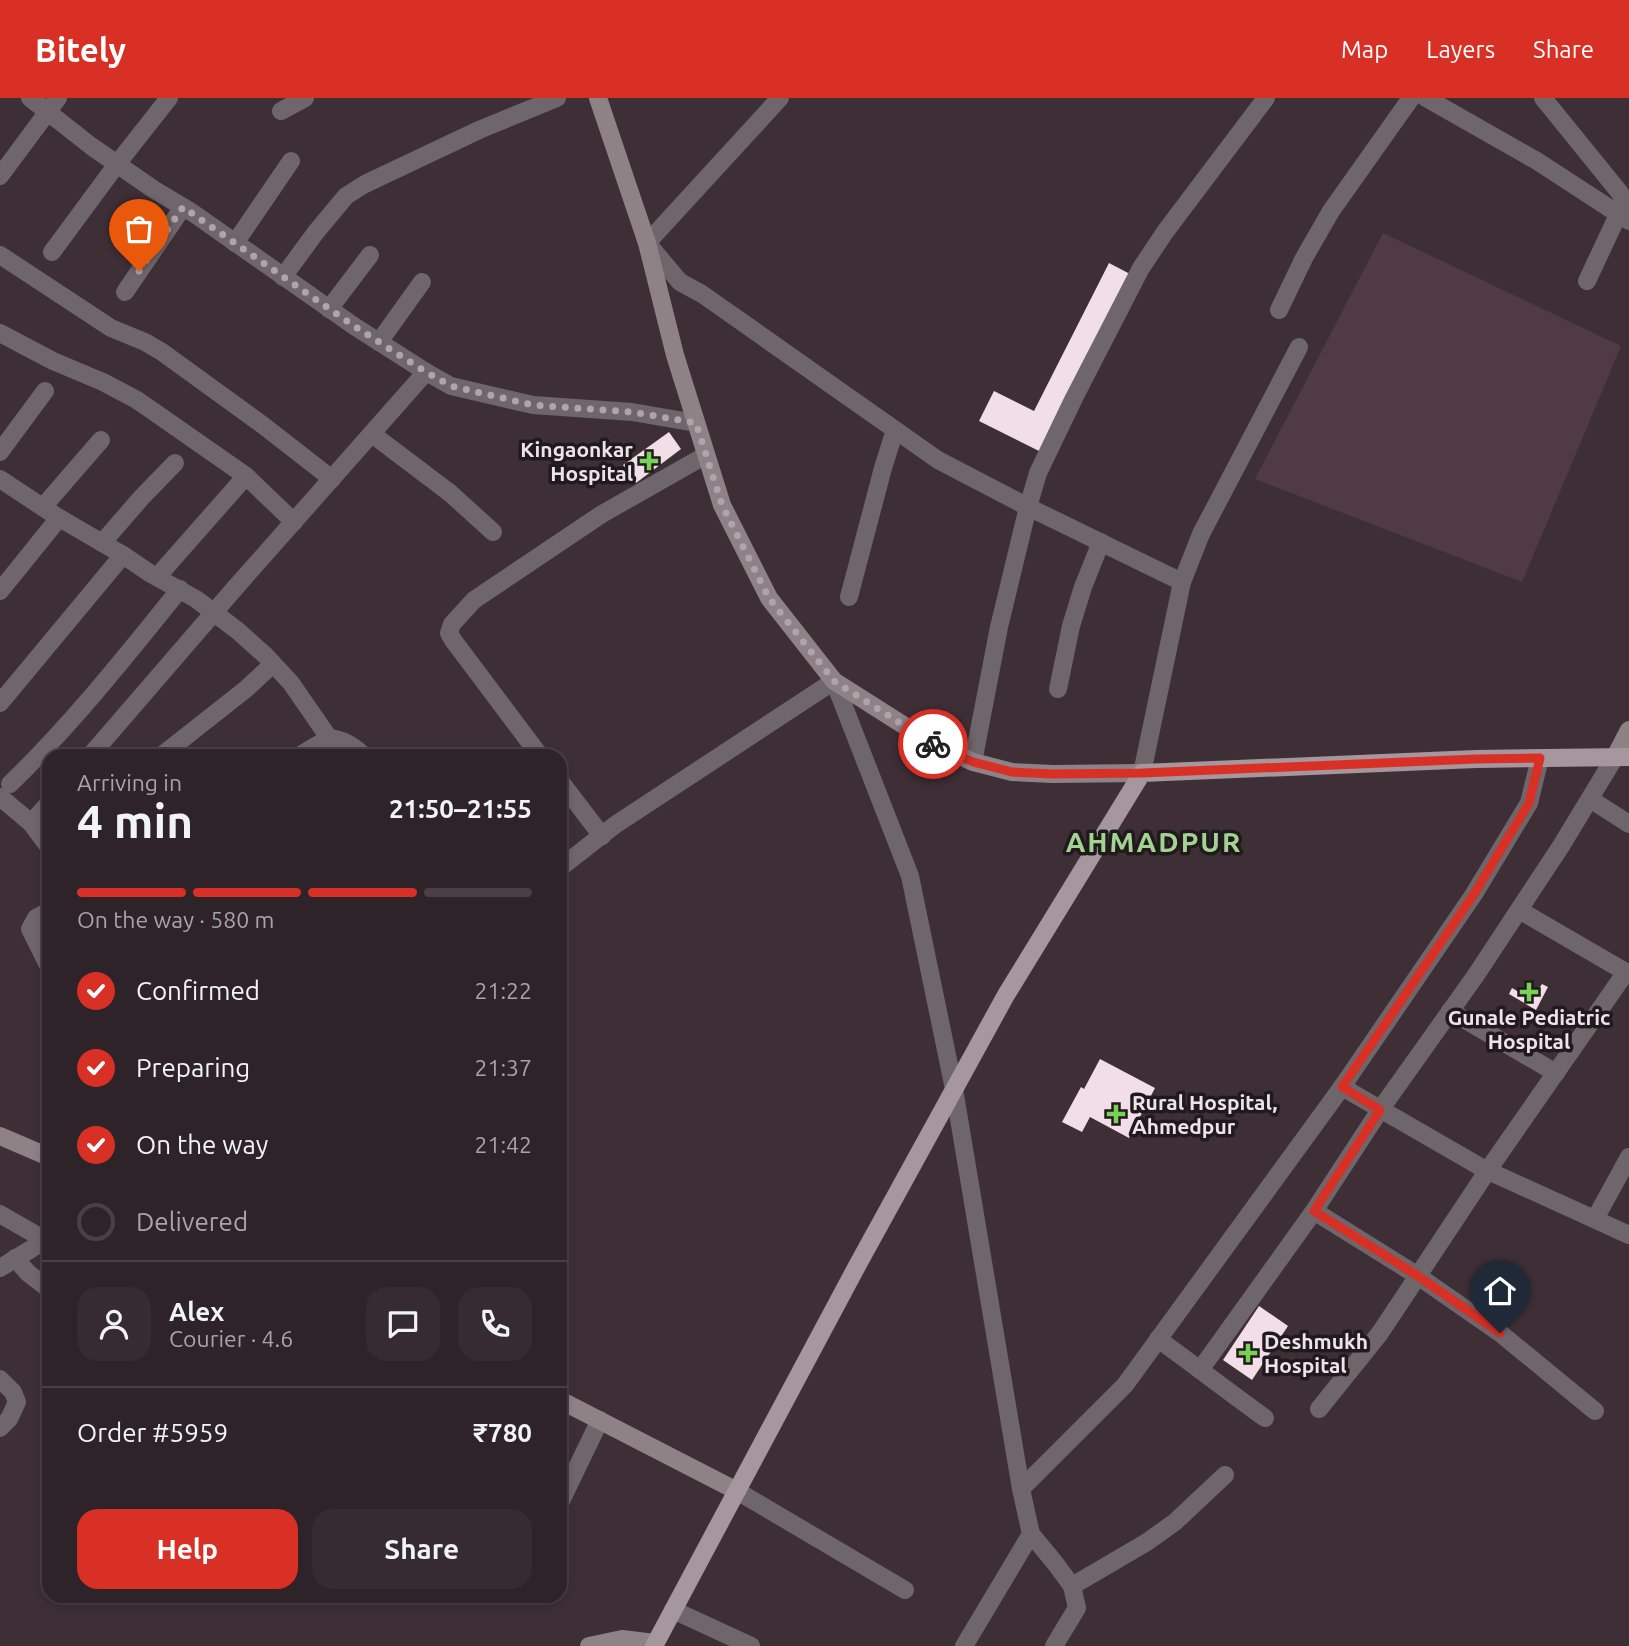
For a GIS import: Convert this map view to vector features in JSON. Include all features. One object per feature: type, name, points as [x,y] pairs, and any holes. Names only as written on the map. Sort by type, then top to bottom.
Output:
[{"type":"main road","points":[[598,98],[647,243],[675,355],[722,505],[769,598],[834,681],[930,742],[973,762],[1012,772],[1142,773],[1476,759],[1622,757],[1629,730]]},
{"type":"main road","points":[[589,1646],[622,1639],[654,1644],[1006,995],[1142,773]]},
{"type":"main road","points":[[0,1136],[42,1154]]},
{"type":"main road","points":[[567,1404],[737,1491]]},
{"type":"street","points":[[30,98],[53,105],[117,164],[329,309],[451,386],[533,405],[632,412],[696,423]]},
{"type":"street","points":[[52,252],[169,98]]},
{"type":"street","points":[[281,111],[305,98]]},
{"type":"street","points":[[283,277],[346,196],[365,184],[479,130],[556,98]]},
{"type":"street","points":[[780,98],[647,243],[680,282],[702,294],[938,460],[1182,582]]},
{"type":"street","points":[[973,762],[999,626],[1038,473],[1141,268],[1180,211],[1266,98]]},
{"type":"street","points":[[1279,310],[1331,211],[1410,98]]},
{"type":"street","points":[[1426,98],[1537,161],[1624,217]]},
{"type":"street","points":[[1543,98],[1620,193],[1624,202],[1624,217],[1587,281]]},
{"type":"street","points":[[0,176],[53,105]]},
{"type":"street","points":[[235,243],[291,161]]},
{"type":"street","points":[[125,292],[183,207]]},
{"type":"street","points":[[0,255],[111,328],[162,352],[332,479]]},
{"type":"street","points":[[329,309],[370,255]]},
{"type":"street","points":[[379,342],[422,282]]},
{"type":"street","points":[[0,332],[53,361],[137,400],[246,476],[294,522]]},
{"type":"street","points":[[1142,773],[1182,582],[1201,534],[1299,347]]},
{"type":"street","points":[[96,749],[426,372]]},
{"type":"street","points":[[0,452],[45,391]]},
{"type":"street","points":[[849,597],[895,430]]},
{"type":"street","points":[[372,433],[450,494],[493,532]]},
{"type":"street","points":[[43,507],[101,440]]},
{"type":"street","points":[[535,749],[453,640],[449,633],[452,624],[474,600],[516,571],[602,514],[706,455]]},
{"type":"street","points":[[102,543],[175,463]]},
{"type":"street","points":[[157,577],[246,476]]},
{"type":"street","points":[[0,480],[180,589],[238,631],[291,682],[329,738]]},
{"type":"street","points":[[0,591],[59,517]]},
{"type":"street","points":[[1058,689],[1071,626],[1101,542]]},
{"type":"street","points":[[3,693],[123,555]]},
{"type":"street","points":[[45,749],[180,589]]},
{"type":"street","points":[[170,749],[246,689],[273,664]]},
{"type":"street","points":[[567,863],[602,836],[834,681],[910,876],[954,1089],[1021,1489],[1031,1534],[1072,1586],[1077,1608],[1054,1646]]},
{"type":"street","points":[[311,749],[329,738],[341,740],[357,749]]},
{"type":"street","points":[[42,752],[5,790],[42,838]]},
{"type":"street","points":[[1200,1370],[1314,1211],[1380,1110],[1519,910],[1590,799],[1622,757]]},
{"type":"street","points":[[1021,1489],[1125,1385],[1342,1087],[1474,894],[1522,815],[1529,803],[1540,758]]},
{"type":"street","points":[[567,791],[602,836]]},
{"type":"street","points":[[1590,799],[1629,824]]},
{"type":"street","points":[[31,823],[42,811]]},
{"type":"street","points":[[1319,1409],[1380,1333],[1488,1170],[1628,973],[1519,910]]},
{"type":"street","points":[[42,915],[36,918],[30,929],[42,953]]},
{"type":"street","points":[[1450,1011],[1556,1073]]},
{"type":"street","points":[[1342,1087],[1488,1170],[1629,1235]]},
{"type":"street","points":[[1595,1219],[1629,1157]]},
{"type":"street","points":[[1314,1211],[1418,1276],[1500,1333],[1595,1410]]},
{"type":"street","points":[[0,1214],[42,1236]]},
{"type":"street","points":[[8,1263],[42,1242]]},
{"type":"street","points":[[8,1263],[42,1284]]},
{"type":"street","points":[[1158,1339],[1265,1418]]},
{"type":"street","points":[[0,1379],[13,1392],[17,1402],[9,1419],[0,1428]]},
{"type":"street","points":[[567,1488],[600,1420]]},
{"type":"street","points":[[1072,1586],[1147,1542],[1175,1522],[1224,1475]]},
{"type":"street","points":[[737,1491],[905,1590]]},
{"type":"street","points":[[964,1646],[1031,1534]]},
{"type":"street","points":[[673,1610],[751,1646]]},
{"type":"shaded area","points":[[1383,233],[1621,346],[1522,582],[1255,479]]},
{"type":"building","points":[[1109,263],[1130,274],[1041,452],[979,421],[994,391],[1034,411]]},
{"type":"building","points":[[669,432],[681,449],[636,483],[623,465]]},
{"type":"building","points":[[1542,984],[1548,987],[1536,1010],[1509,994],[1512,988],[1524,995],[1528,988],[1536,993]]},
{"type":"building","points":[[1100,1059],[1155,1088],[1129,1138],[1090,1117],[1082,1132],[1062,1122]]},
{"type":"building","points":[[1259,1306],[1288,1326],[1252,1380],[1223,1360]]},
{"type":"way so far","points":[[139,271],[183,207],[354,326],[451,386],[533,405],[632,412],[696,423],[722,505],[769,598],[834,681],[933,744]]},
{"type":"place","name":"Kingaonkar Hospital","points":[[649,461]]},
{"type":"place","name":"Gunale Pediatric Hospital","points":[[1529,992]]},
{"type":"place","name":"Rural Hospital, Ahmedpur","points":[[1116,1114]]},
{"type":"place","name":"Deshmukh Hospital","points":[[1248,1353]]},
{"type":"district","name":"AHMADPUR","points":[[1154,841]]},
{"type":"route","points":[[933,744],[973,762],[1012,772],[1052,774],[1540,758],[1529,803],[1474,894],[1342,1087],[1380,1110],[1314,1211],[1418,1276],[1500,1333]]}]
